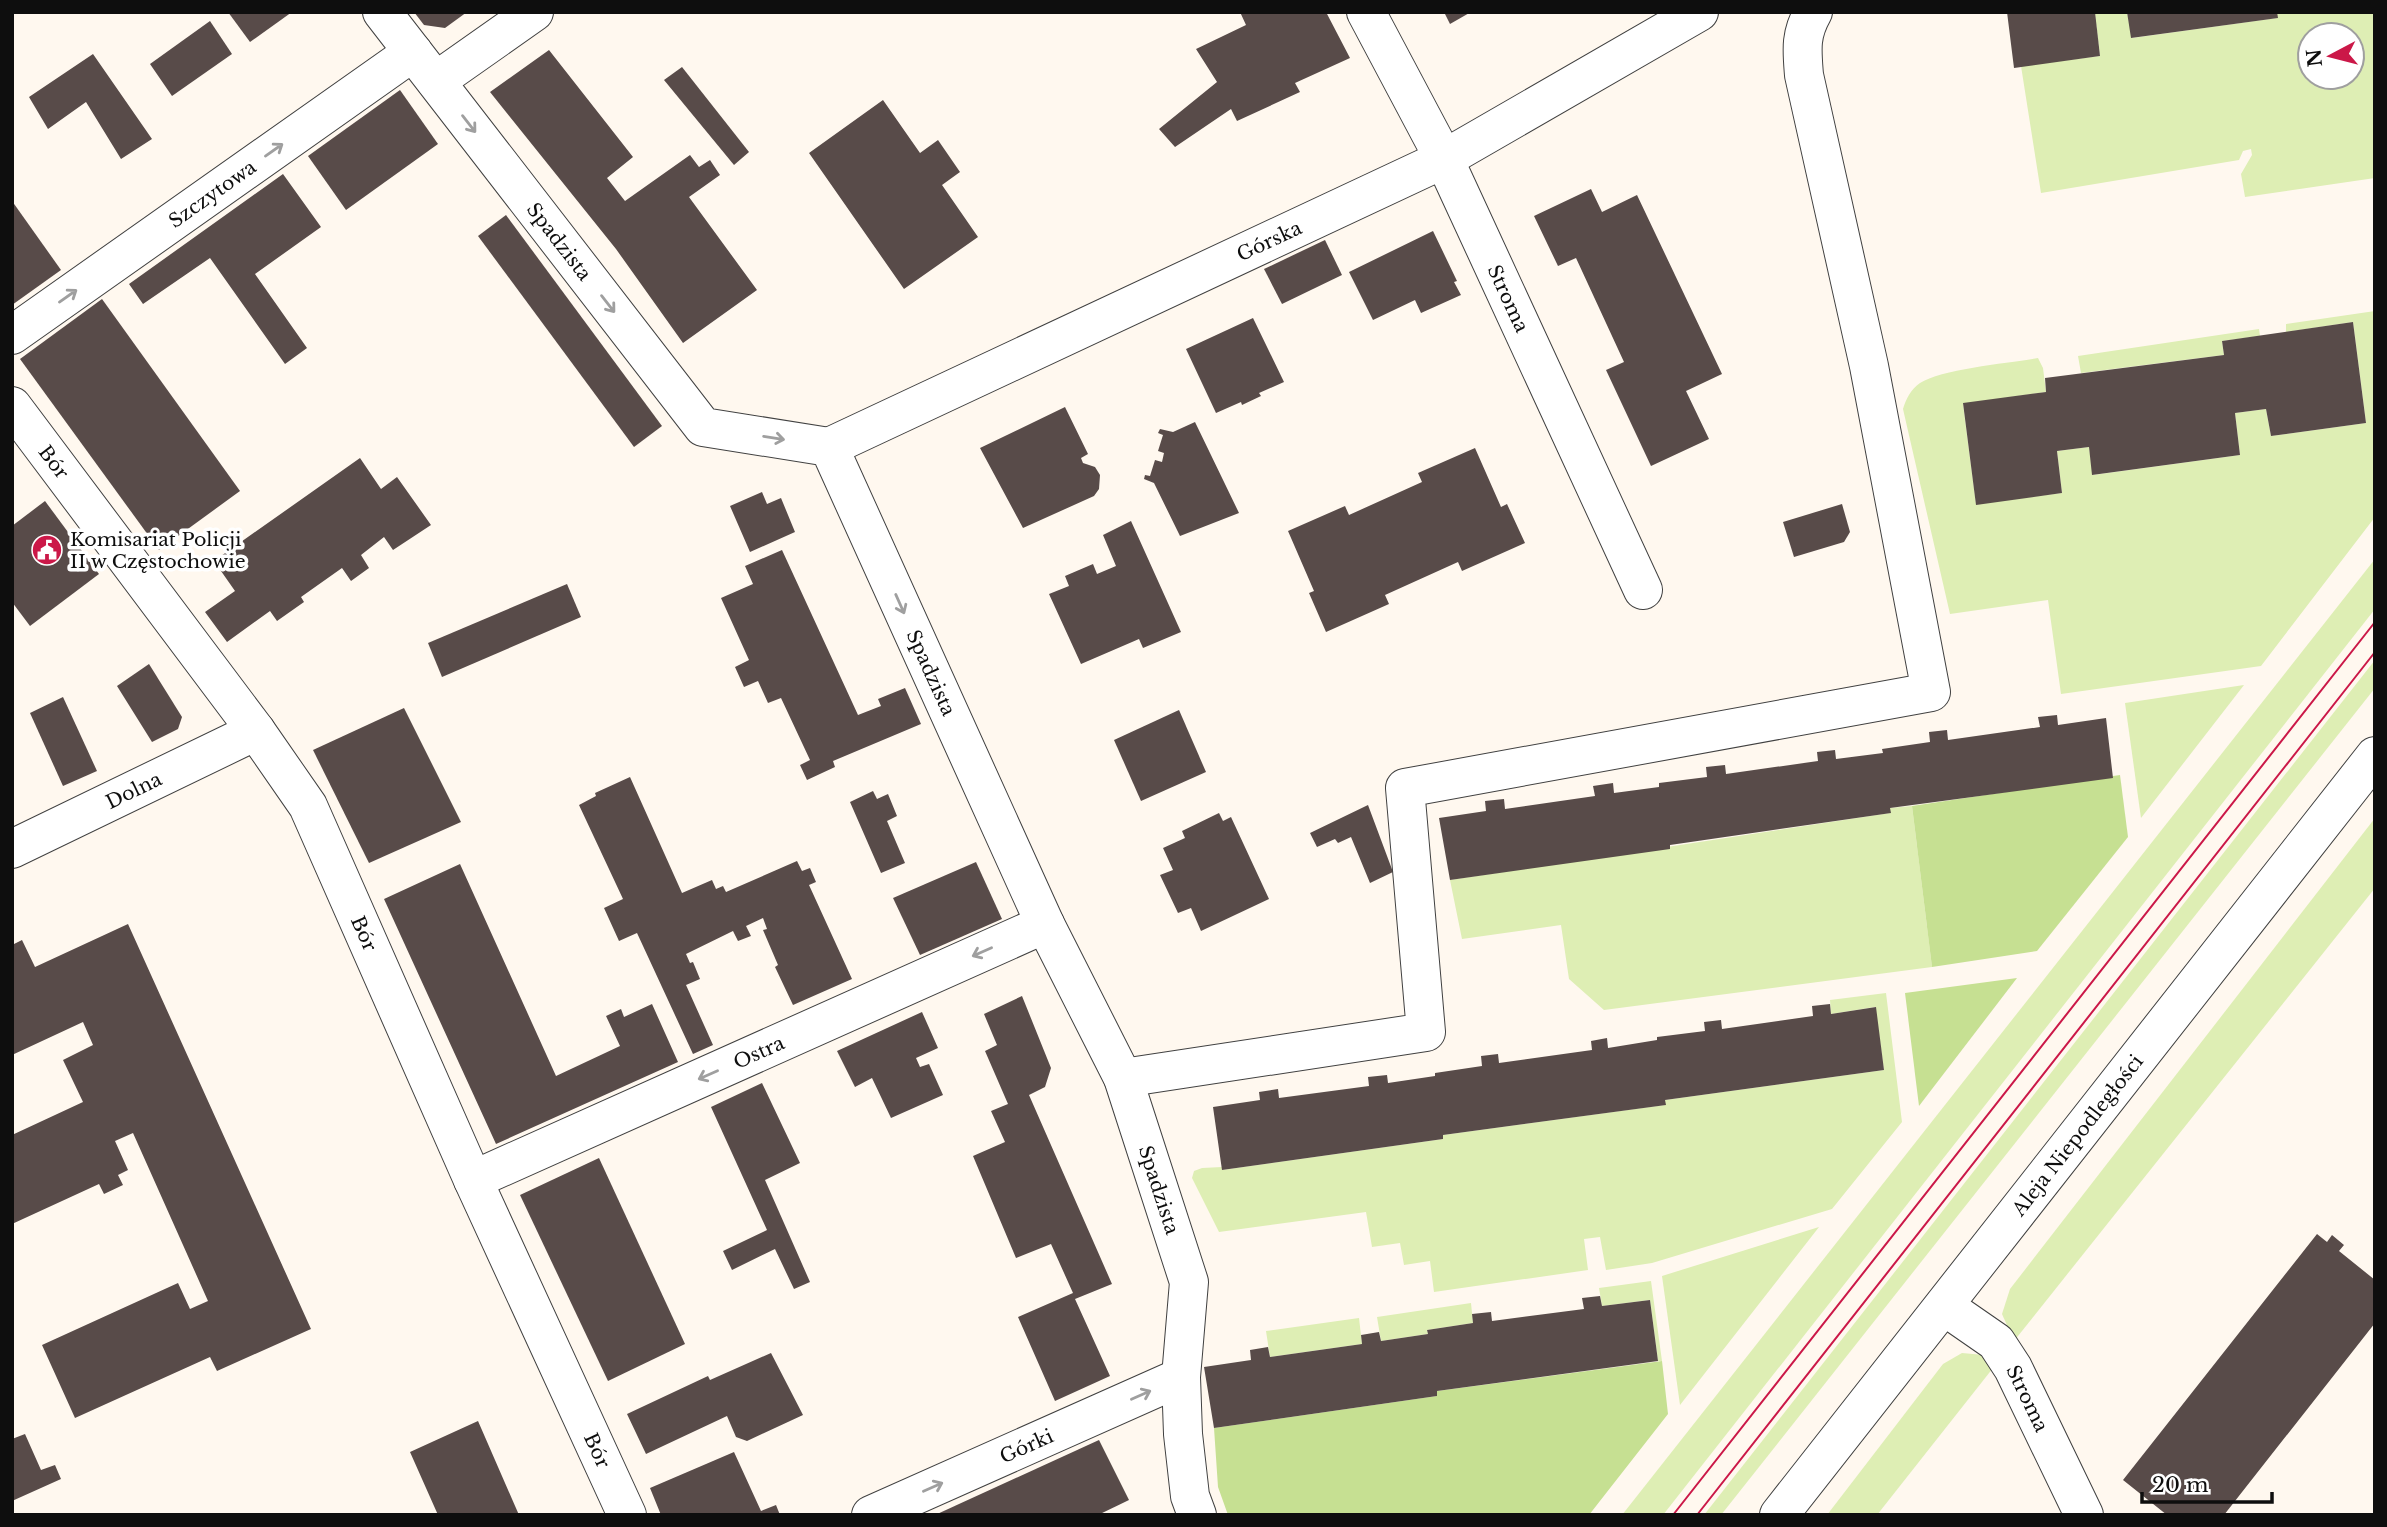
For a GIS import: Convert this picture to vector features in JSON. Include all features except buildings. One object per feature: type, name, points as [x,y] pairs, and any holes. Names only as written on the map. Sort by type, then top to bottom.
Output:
[{"type":"street","name":"Spadzista","points":[[382,12],[703,427],[829,447],[1045,924],[1123,1078],[1189,1282],[1181,1377],[1185,1465],[1190,1496],[1197,1515]]},
{"type":"street","name":"Szczytowa","points":[[12,335],[424,67],[534,12]]},
{"type":"street","name":"Stroma","points":[[1366,12],[1444,159],[1643,590]]},
{"type":"street","name":"Górska","points":[[829,447],[1444,159],[1699,12]]},
{"type":"street","points":[[1123,1078],[1426,1032],[1405,788],[1931,692],[1869,366],[1804,75],[1801,50],[1804,27],[1813,12]]},
{"type":"street","name":"Bór","points":[[12,406],[256,732],[308,806],[473,1180],[627,1515]]},
{"type":"street","name":"Dolna","points":[[12,849],[256,732]]},
{"type":"street","name":"Aleja Niepodległości","points":[[1779,1515],[2375,756]]},
{"type":"street","name":"Ostra","points":[[473,1180],[1045,924]]},
{"type":"street","name":"Stroma","points":[[1944,1306],[1996,1342],[2013,1368],[2084,1515]]},
{"type":"street","name":"Górki","points":[[871,1515],[1181,1377]]},
{"type":"green space","points":[[2127,12],[2132,38],[2277,18],[2277,12],[2375,12],[2375,178],[2245,197],[2241,174],[2252,155],[2251,149],[2243,151],[2239,160],[2041,193],[2021,66],[2100,56],[2095,14]]},
{"type":"green space","points":[[2375,311],[2375,517],[2261,666],[2061,694],[2048,600],[1950,614],[1903,409],[1909,394],[1920,383],[1959,370],[2038,358],[2043,368],[2046,392],[1963,404],[1976,504],[2062,493],[2057,451],[2089,447],[2093,475],[2240,455],[2235,413],[2266,409],[2271,436],[2366,423],[2353,322],[2286,332],[2286,324]]},
{"type":"green space","points":[[2259,329],[2260,336],[2222,341],[2224,355],[2081,373],[2078,356]]},
{"type":"green space","points":[[2375,559],[2375,609],[1663,1515],[1622,1515]]},
{"type":"green space","points":[[2375,660],[2375,688],[1721,1515],[1704,1515]]},
{"type":"green space","points":[[2244,685],[2141,818],[2125,703]]},
{"type":"green space","points":[[2120,775],[2128,837],[2037,951],[1932,967],[1912,806]]},
{"type":"green space","points":[[1912,806],[1932,967],[1604,1010],[1569,979],[1561,925],[1462,939],[1450,880],[1890,813],[1890,808]]},
{"type":"green space","points":[[2375,818],[2375,888],[2014,1341],[2002,1314],[2010,1289]]},
{"type":"green space","points":[[2017,978],[1919,1106],[1905,993]]},
{"type":"green space","points":[[1886,993],[1902,1122],[1832,1209],[1652,1263],[1606,1270],[1600,1237],[1584,1239],[1588,1270],[1434,1292],[1430,1261],[1404,1265],[1400,1243],[1372,1247],[1366,1212],[1219,1232],[1192,1178],[1194,1171],[1202,1168],[1222,1167],[1222,1170],[1443,1139],[1443,1135],[1665,1105],[1665,1100],[1884,1070],[1875,1007],[1831,1014],[1830,1000]]},
{"type":"green space","points":[[1819,1227],[1680,1405],[1662,1276]]},
{"type":"green space","points":[[1651,1281],[1662,1361],[1658,1361],[1650,1300],[1602,1306],[1599,1288]]},
{"type":"green space","points":[[1471,1303],[1473,1323],[1427,1330],[1428,1334],[1381,1341],[1377,1317]]},
{"type":"green space","points":[[1359,1318],[1362,1344],[1270,1357],[1266,1331]]},
{"type":"green space","points":[[1962,1353],[1984,1355],[1993,1368],[1877,1515],[1827,1515],[1943,1364]]},
{"type":"green space","points":[[1662,1361],[1668,1414],[1589,1515],[1228,1515],[1218,1487],[1214,1428],[1437,1396],[1437,1391]]},
{"type":"tram line","points":[[1673,1515],[2375,622]]},
{"type":"tram line","points":[[1697,1515],[2375,652]]},
{"type":"place","name":"Komisariat Policji II w Częstochowie","points":[[47,550]]}]
